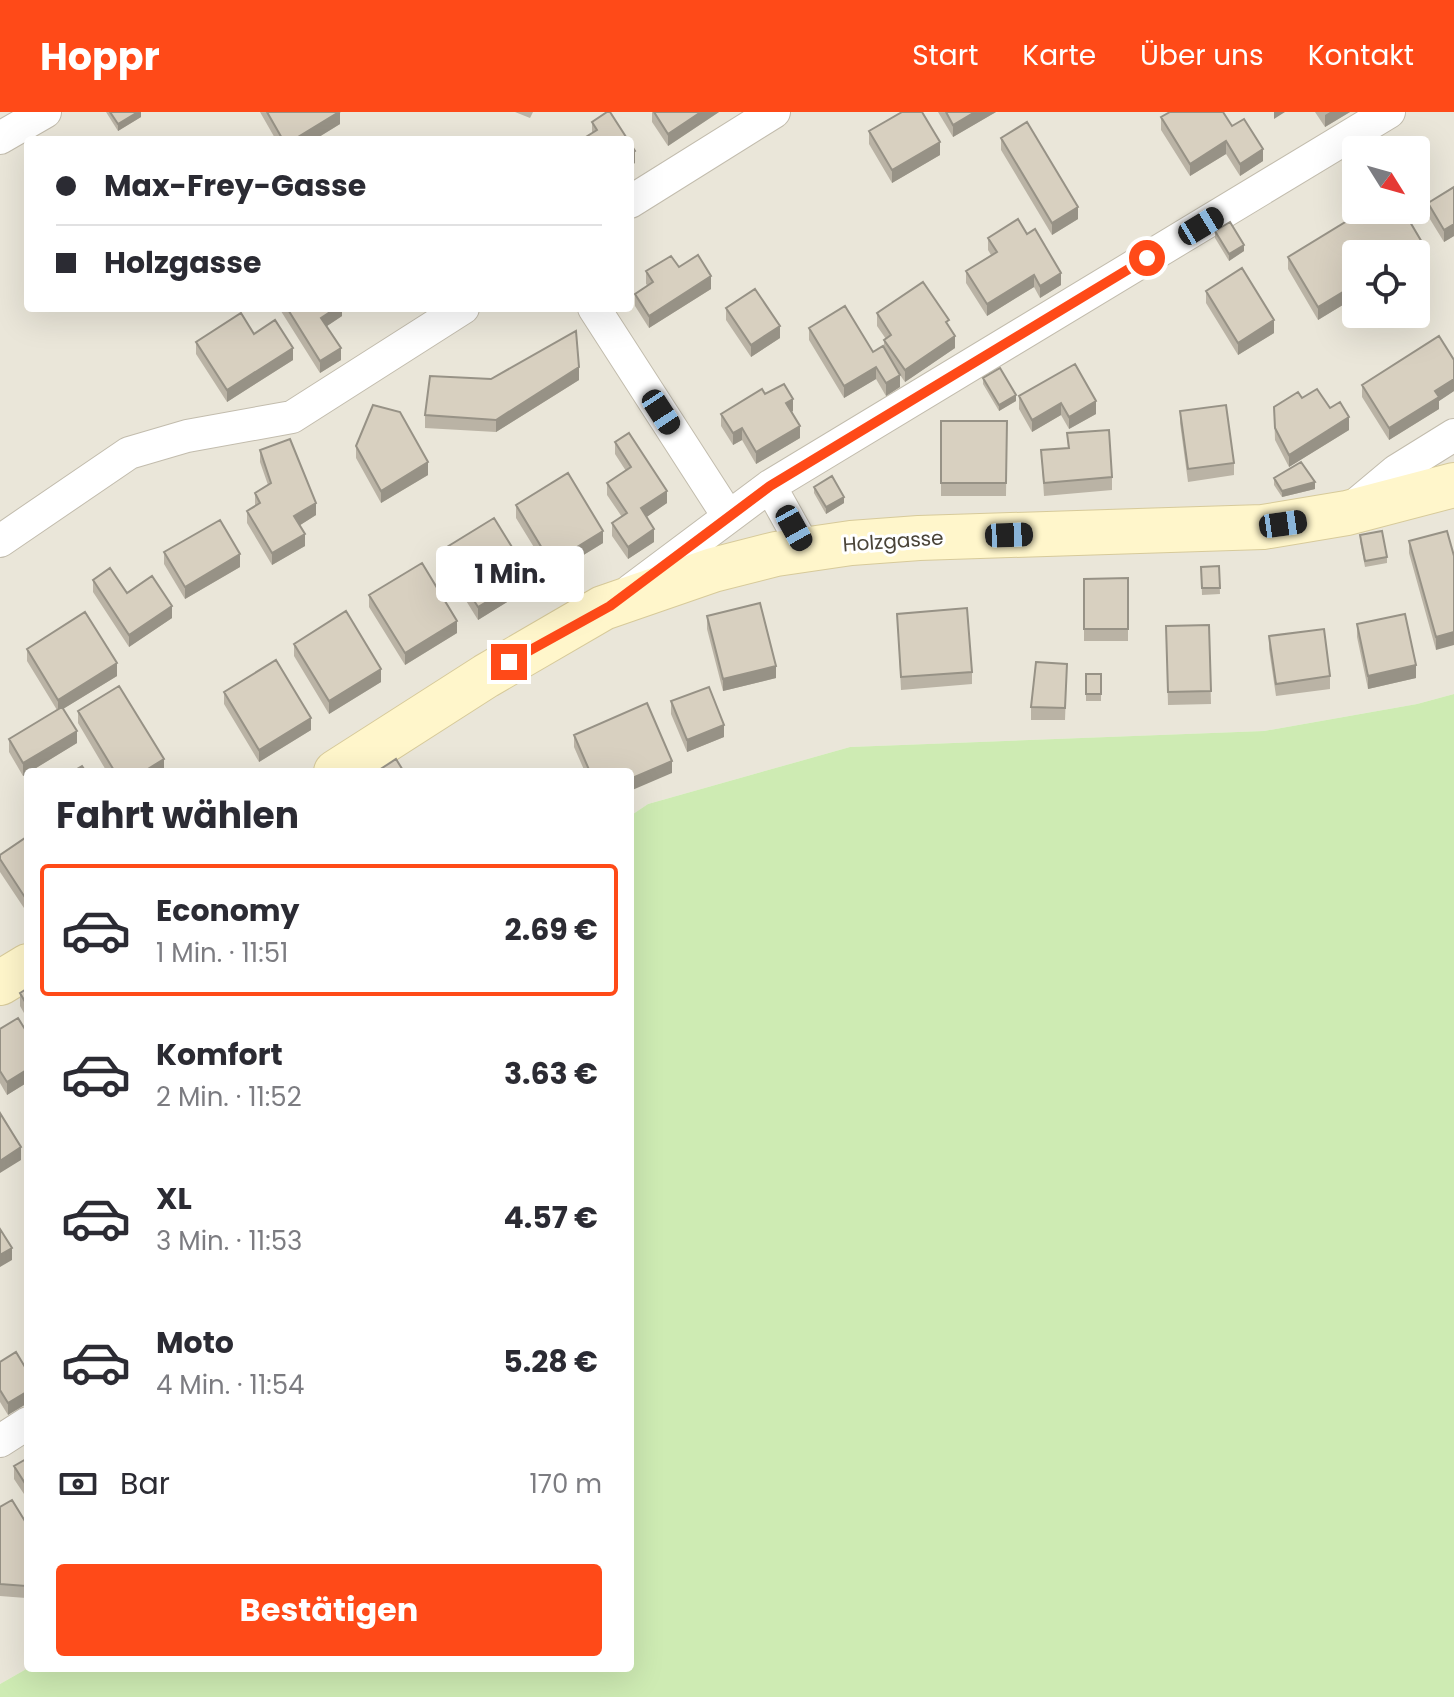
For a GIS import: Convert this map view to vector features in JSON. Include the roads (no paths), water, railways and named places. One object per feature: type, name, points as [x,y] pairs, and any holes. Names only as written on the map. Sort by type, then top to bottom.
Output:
[{"type":"street","points":[[0,138],[45,112]]},
{"type":"street","points":[[634,200],[774,112]]},
{"type":"street","points":[[610,606],[770,486],[1389,112]]},
{"type":"street","points":[[0,541],[129,453],[187,436],[292,417],[457,312]]},
{"type":"street","points":[[597,312],[728,516]]},
{"type":"street","points":[[1347,513],[1396,471],[1454,435]]},
{"type":"street","name":"Holzgasse","points":[[342,768],[486,676],[610,606],[713,570],[805,549],[919,538],[1263,527],[1347,513],[1454,485]]},
{"type":"street","points":[[770,486],[805,549]]},
{"type":"street","points":[[0,983],[24,968]]},
{"type":"street","points":[[0,1441],[24,1426]]}]
